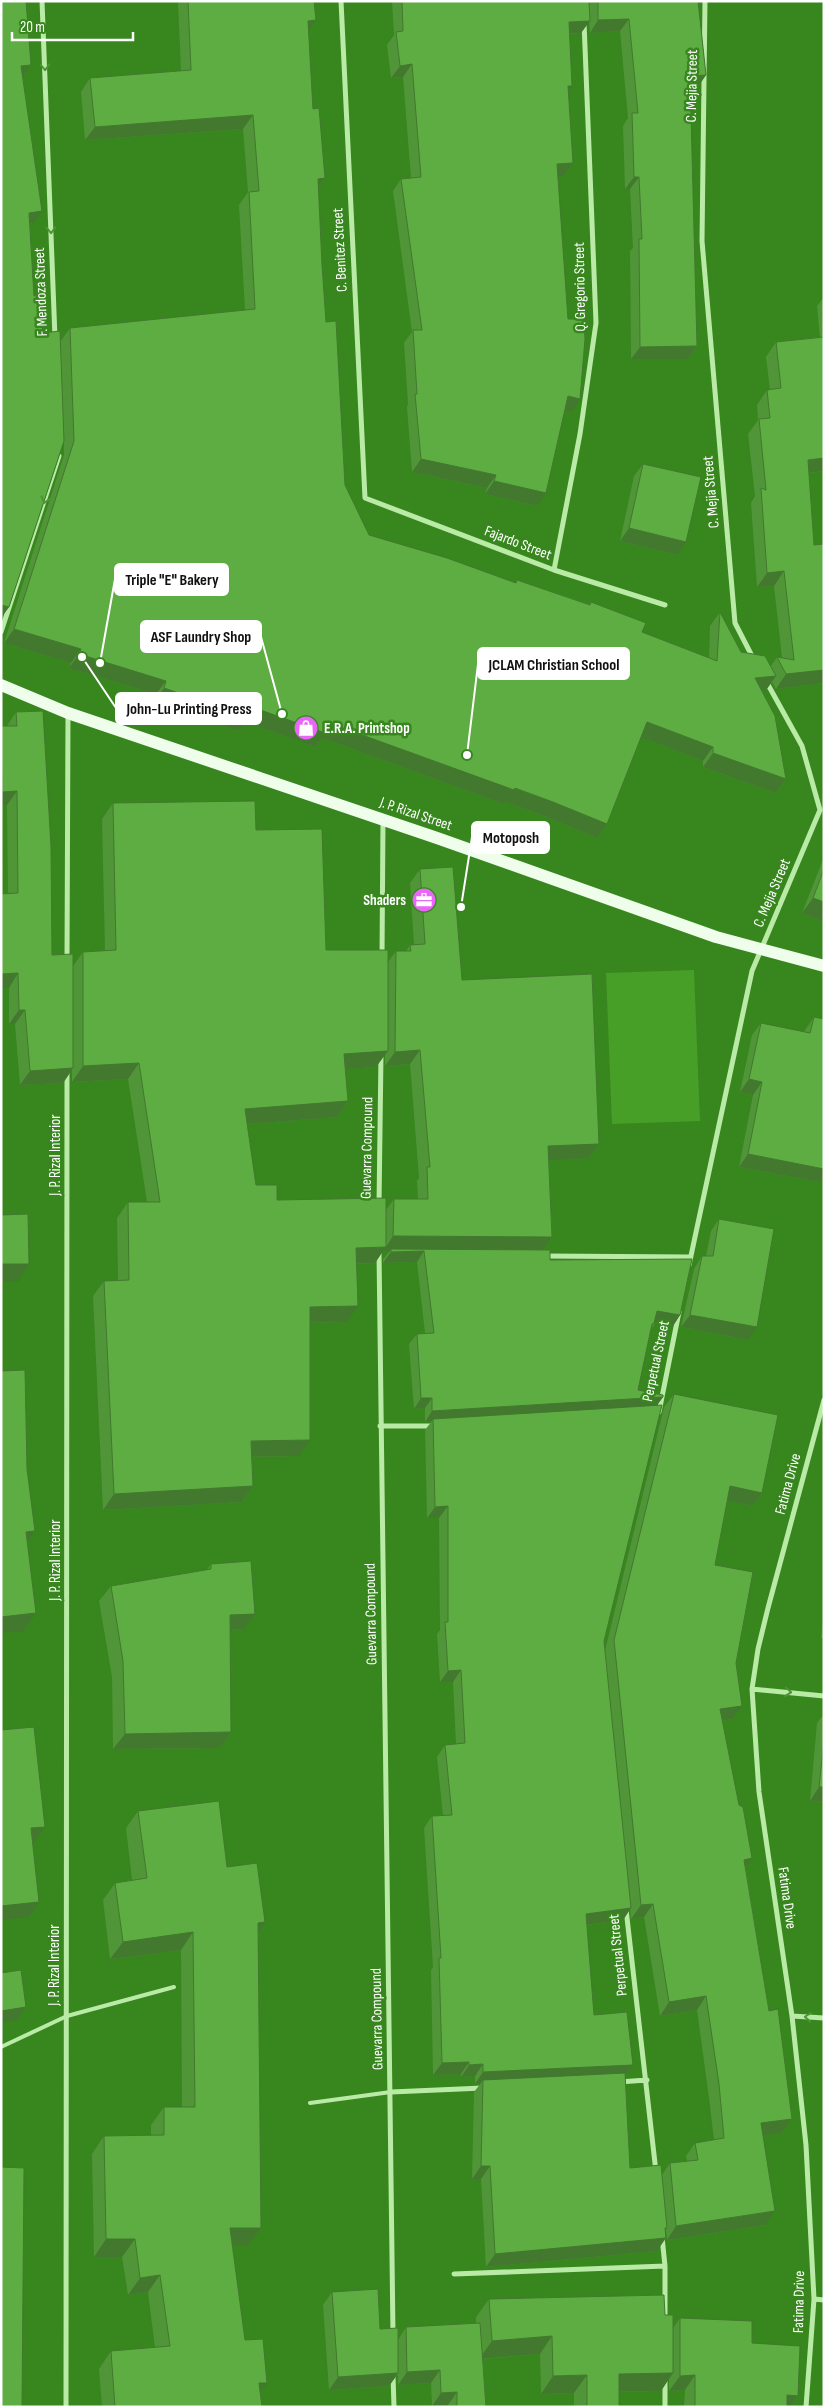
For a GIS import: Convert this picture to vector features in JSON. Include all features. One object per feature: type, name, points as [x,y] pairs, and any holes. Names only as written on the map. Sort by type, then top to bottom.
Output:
[{"type":"main road","name":"J. P. Rizal Street","points":[[1,686],[68,713],[383,820],[716,937],[824,966]]},
{"type":"street","name":"F. Mendoza Street","points":[[42,1],[56,346]]},
{"type":"street","name":"C. Benitez Street","points":[[341,1],[364,498]]},
{"type":"street","name":"C. Mejia Street","points":[[705,1],[702,241],[735,623],[756,663]]},
{"type":"street","name":"Q. Gregorio Street","points":[[554,570],[580,434],[596,323],[584,11]]},
{"type":"street","points":[[1,632],[57,463],[59,444]]},
{"type":"street","name":"Fajardo Street","points":[[364,498],[554,570],[665,606]]},
{"type":"street","name":"C. Mejia Street","points":[[760,671],[802,746],[820,810],[762,949]]},
{"type":"street","points":[[67,972],[68,713]]},
{"type":"street","points":[[382,958],[383,820]]},
{"type":"street","points":[[686,1276],[752,970],[762,949]]},
{"type":"street","name":"Guevarra Compound","points":[[379,1215],[381,1047]]},
{"type":"street","name":"J. P. Rizal Interior","points":[[66,2407],[67,1061]]},
{"type":"street","name":"Guevarra Compound","points":[[379,1245],[393,2338]]},
{"type":"street","points":[[378,1255],[388,1255]]},
{"type":"street","points":[[534,1256],[690,1257]]},
{"type":"street","name":"Perpetual Street","points":[[656,1422],[680,1305]]},
{"type":"street","name":"Fatima Drive","points":[[806,2407],[814,2299],[806,2145],[792,2016],[759,1792],[752,1689],[758,1649],[768,1608],[824,1400]]},
{"type":"street","points":[[649,1413],[659,1412]]},
{"type":"street","points":[[380,1426],[436,1425]]},
{"type":"street","points":[[752,1689],[824,1696]]},
{"type":"street","name":"Perpetual Street","points":[[625,1898],[647,2080],[656,2178]]},
{"type":"street","points":[[792,2016],[824,2018]]},
{"type":"street","points":[[607,2082],[647,2080]]},
{"type":"street","points":[[391,2092],[490,2088]]},
{"type":"street","points":[[661,2227],[665,2266],[665,2332]]},
{"type":"street","points":[[454,2274],[665,2266]]},
{"type":"street","points":[[814,2299],[824,2300]]},
{"type":"street","points":[[393,2367],[394,2407]]},
{"type":"street","points":[[665,2369],[665,2407]]},
{"type":"lane","points":[[1,2048],[67,2016],[174,1987]]},
{"type":"lane","points":[[310,2103],[391,2092]]},
{"type":"green space","points":[[694,970],[700,1121],[612,1124],[606,973]]},
{"type":"building","points":[[1,1],[26,1],[31,65],[21,66],[42,211],[29,213],[34,296],[39,295],[43,333],[60,331],[64,441],[9,607],[1,605]]},
{"type":"building","points":[[188,1],[314,1],[316,20],[308,21],[313,109],[319,108],[325,178],[318,179],[326,322],[336,321],[345,485],[369,535],[447,558],[516,583],[517,580],[590,605],[591,602],[646,623],[642,632],[717,661],[720,612],[741,652],[765,656],[776,676],[755,678],[775,716],[786,779],[713,753],[713,747],[647,722],[607,824],[515,788],[514,790],[329,723],[325,733],[252,707],[249,717],[164,688],[166,681],[79,654],[81,649],[14,629],[74,441],[70,328],[255,309],[249,192],[259,191],[253,115],[95,127],[90,78],[191,70]]},
{"type":"building","points":[[402,1],[589,1],[590,21],[569,22],[572,86],[568,86],[573,163],[557,164],[568,319],[584,319],[585,339],[580,399],[568,396],[546,493],[494,481],[496,475],[421,459],[415,394],[417,394],[413,330],[422,330],[401,179],[421,177],[412,64],[400,66],[396,32],[403,31]]},
{"type":"building","points":[[598,1],[698,1],[706,75],[690,76],[697,346],[640,347],[639,239],[642,239],[639,177],[634,177],[632,113],[638,113],[629,19],[598,20]]},
{"type":"building","points":[[824,337],[824,458],[808,460],[814,545],[824,544],[824,670],[786,674],[777,657],[794,660],[784,571],[767,573],[761,488],[766,490],[759,419],[770,418],[767,390],[781,388],[776,342]]},
{"type":"building","points":[[643,464],[701,477],[686,542],[629,528]]},
{"type":"building","points":[[43,711],[51,846],[52,955],[73,954],[73,1068],[30,1071],[25,1010],[19,1010],[18,973],[1,974],[1,894],[18,893],[17,791],[2,792],[1,726],[17,726],[16,712]]},
{"type":"building","points":[[255,801],[256,830],[322,829],[326,950],[388,950],[388,1051],[344,1054],[348,1101],[245,1109],[256,1185],[277,1185],[277,1200],[386,1198],[386,1247],[356,1248],[358,1306],[310,1307],[310,1440],[251,1441],[253,1486],[114,1494],[104,1281],[129,1280],[128,1202],[160,1202],[139,1063],[83,1066],[83,952],[116,950],[113,803]]},
{"type":"building","points":[[453,867],[462,980],[592,974],[599,1144],[548,1146],[552,1237],[393,1236],[394,1199],[428,1199],[427,1167],[430,1167],[420,1050],[395,1052],[396,951],[411,951],[410,945],[425,944],[420,869]]},
{"type":"building","points":[[824,869],[824,902],[813,898]]},
{"type":"building","points":[[814,1017],[824,1019],[824,1169],[748,1154],[762,1082],[749,1079],[761,1023],[810,1033]]},
{"type":"building","points":[[28,1214],[29,1264],[1,1264],[1,1215]]},
{"type":"building","points":[[719,1219],[774,1229],[757,1327],[690,1315],[702,1256],[713,1256]]},
{"type":"building","points":[[391,1249],[550,1250],[550,1260],[692,1259],[680,1315],[657,1311],[654,1323],[652,1324],[638,1390],[663,1395],[663,1397],[432,1411],[432,1398],[421,1398],[417,1334],[434,1333],[424,1251],[391,1252]]},
{"type":"building","points":[[25,1370],[27,1469],[35,1531],[26,1532],[36,1613],[1,1617],[1,1371]]},
{"type":"building","points":[[674,1394],[778,1415],[762,1493],[730,1486],[715,1565],[753,1572],[736,1663],[742,1706],[720,1709],[739,1805],[743,1807],[752,1858],[744,1860],[769,2011],[778,2009],[792,2119],[761,2123],[775,2211],[676,2226],[670,2163],[698,2160],[695,2143],[724,2138],[719,2084],[706,1996],[669,2002],[653,1904],[641,1905],[614,1640]]},
{"type":"building","points":[[662,1405],[604,1641],[631,1908],[586,1914],[594,2015],[627,2012],[633,2065],[483,2072],[483,2064],[469,2065],[469,2062],[442,2063],[439,1958],[441,1958],[432,1816],[452,1815],[445,1745],[465,1743],[461,1670],[448,1671],[445,1622],[448,1622],[448,1506],[435,1507],[433,1419]]},
{"type":"building","points":[[251,1561],[255,1614],[230,1615],[231,1732],[125,1734],[123,1661],[111,1586],[211,1569],[211,1564]]},
{"type":"building","points":[[34,1727],[45,1827],[31,1828],[39,1902],[1,1906],[1,1730]]},
{"type":"building","points":[[824,1741],[824,1787],[819,1787]]},
{"type":"building","points":[[219,1801],[227,1867],[257,1863],[265,1922],[258,1923],[261,2228],[230,2228],[245,2340],[263,2339],[267,2383],[259,2383],[262,2407],[115,2407],[111,2351],[170,2346],[160,2275],[140,2278],[135,2239],[106,2239],[104,2136],[164,2135],[164,2107],[195,2107],[193,1932],[123,1942],[115,1883],[147,1878],[138,1811]]},
{"type":"building","points":[[21,1970],[26,2007],[1,2011],[1,1973]]},
{"type":"building","points":[[625,2073],[630,2168],[661,2165],[667,2228],[665,2228],[666,2238],[495,2254],[490,2166],[481,2166],[483,2080]]},
{"type":"building","points":[[1,2167],[24,2168],[22,2407],[1,2407]]},
{"type":"building","points":[[378,2289],[380,2329],[398,2328],[398,2373],[338,2377],[332,2292]]},
{"type":"building","points":[[664,2295],[665,2315],[673,2315],[673,2373],[619,2374],[619,2407],[587,2407],[587,2375],[553,2376],[552,2336],[492,2341],[489,2299]]},
{"type":"building","points":[[680,2318],[752,2321],[752,2343],[800,2346],[798,2396],[787,2395],[787,2407],[695,2407],[695,2375],[680,2376]]},
{"type":"building","points":[[480,2323],[486,2407],[457,2407],[457,2392],[441,2393],[440,2370],[407,2372],[406,2327]]},
{"type":"place","name":"John-Lu Printing Press","points":[[82,657]]},
{"type":"place","name":"Triple \"E\" Bakery","points":[[100,663]]},
{"type":"place","name":"ASF Laundry Shop","points":[[282,714]]},
{"type":"place","name":"E.R.A. Printshop","points":[[306,728]]},
{"type":"place","name":"JCLAM Christian School","points":[[467,755]]},
{"type":"place","name":"Shaders","points":[[424,900]]},
{"type":"place","name":"Motoposh","points":[[461,907]]}]
